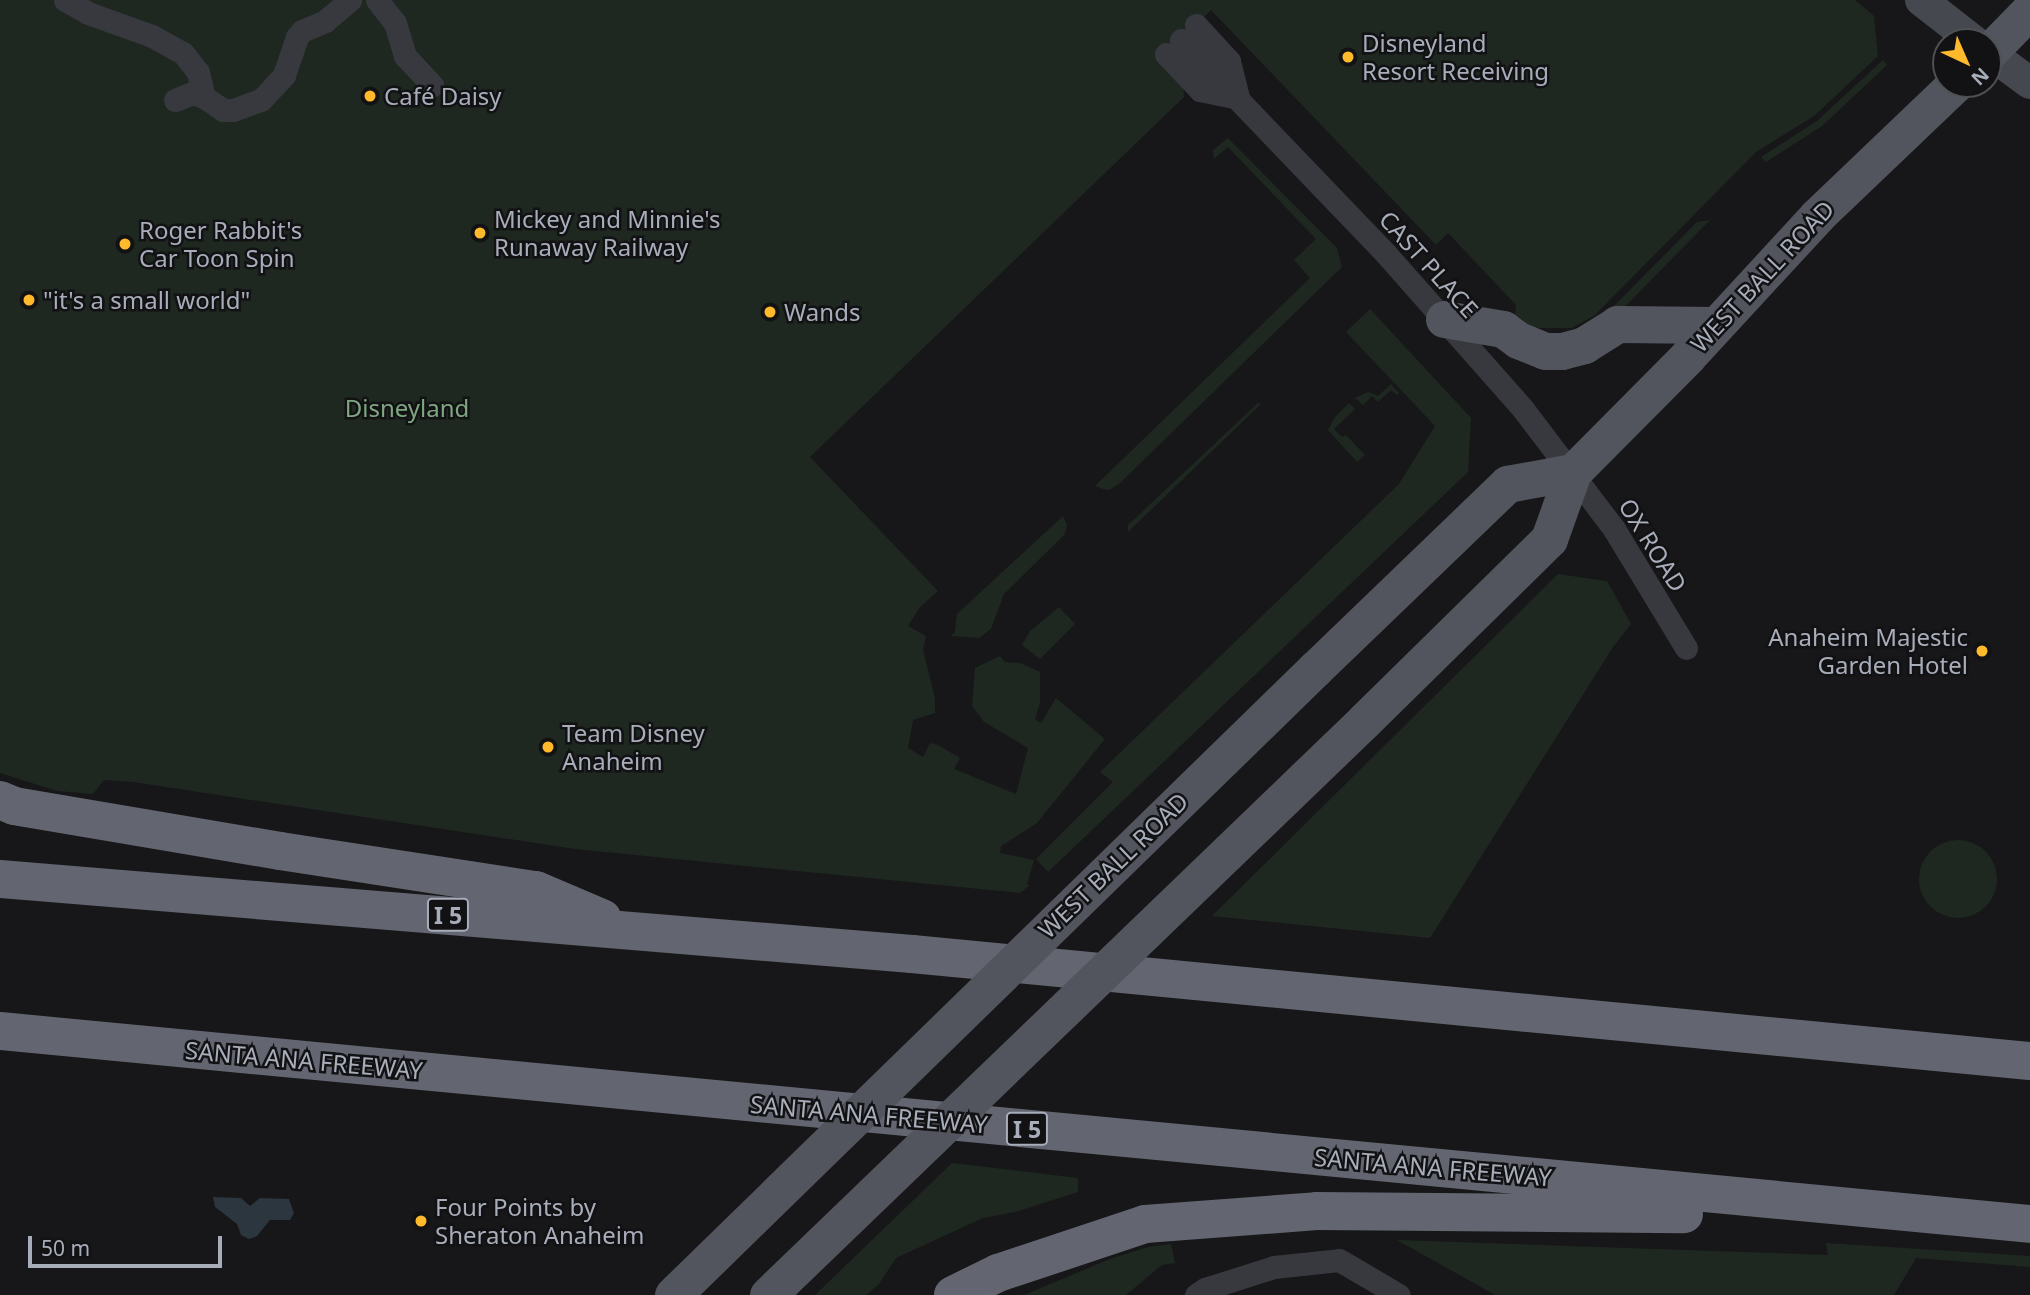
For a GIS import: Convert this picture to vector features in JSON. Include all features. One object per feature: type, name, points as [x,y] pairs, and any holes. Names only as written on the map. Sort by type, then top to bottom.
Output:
[{"type":"highway","points":[[0,800],[14,806],[536,890],[633,931]]},
{"type":"highway","name":"I 5","points":[[0,879],[633,931],[2030,1060]]},
{"type":"highway","name":"SANTA ANA FREEWAY","points":[[0,1031],[2030,1224]]},
{"type":"highway","points":[[953,1295],[998,1273],[1145,1224],[1231,1216],[1331,1211],[1941,1216]]},
{"type":"main road","points":[[1921,0],[1957,28]]},
{"type":"main road","points":[[2002,38],[2030,10]]},
{"type":"main road","points":[[2002,62],[2030,83]]},
{"type":"main road","name":"WEST BALL ROAD","points":[[768,1295],[1549,539],[1573,472],[1817,216],[1940,98]]},
{"type":"main road","points":[[1444,319],[1503,328],[1518,340],[1545,351],[1584,345],[1617,324],[1716,325]]},
{"type":"main road","name":"WEST BALL ROAD","points":[[673,1295],[1507,484],[1573,472]]},
{"type":"street","points":[[65,0],[88,13],[152,36],[183,52],[198,72],[204,97]]},
{"type":"street","points":[[175,100],[192,93],[204,97],[223,110],[233,110],[261,100],[285,75],[297,37],[302,31],[325,21],[350,0]]},
{"type":"street","points":[[377,0],[395,23],[405,56],[432,85]]},
{"type":"street","name":"CAST PLACE","points":[[1238,98],[1200,90],[1181,40],[1229,61],[1238,98],[1444,319],[1573,472]]},
{"type":"street","name":"OX ROAD","points":[[1573,472],[1614,529],[1686,648]]},
{"type":"street","points":[[1196,1295],[1205,1289],[1274,1267],[1339,1260],[1399,1295]]},
{"type":"green space","name":"Disneyland","points":[[0,0],[1855,0],[1874,16],[1878,56],[1814,116],[1756,152],[1595,315],[1572,328],[1533,328],[1515,317],[1516,305],[1448,233],[1436,245],[1211,10],[1181,40],[1184,97],[810,457],[938,591],[920,607],[908,626],[926,636],[923,650],[935,698],[935,713],[913,720],[908,748],[923,757],[930,743],[938,745],[960,758],[954,769],[1016,794],[1028,748],[984,722],[972,706],[975,668],[1000,656],[1005,662],[1020,663],[1040,672],[1040,703],[1035,719],[1041,723],[1056,698],[1105,739],[1037,823],[1001,846],[1000,853],[1034,860],[1027,885],[1030,885],[1020,893],[575,849],[133,782],[104,780],[93,794],[57,791],[0,773]]},
{"type":"green space","points":[[1883,60],[1887,65],[1822,126],[1766,162],[1761,157],[1817,121]]},
{"type":"green space","points":[[1228,138],[1337,248],[1342,267],[1119,484],[1109,490],[1103,489],[1095,486],[1310,278],[1294,260],[1316,239],[1228,147],[1214,159],[1213,150]]},
{"type":"green space","points":[[1710,220],[1605,327],[1599,321],[1697,222]]},
{"type":"green space","points":[[1370,309],[1471,418],[1468,472],[1048,872],[1036,859],[1113,782],[1100,772],[1399,484],[1435,426],[1346,332]]},
{"type":"green space","points":[[1391,384],[1399,393],[1397,395],[1391,390],[1378,402],[1372,396],[1363,405],[1355,398],[1368,392],[1378,396]]},
{"type":"green space","points":[[1258,403],[1261,404],[1128,532],[1128,525]]},
{"type":"green space","points":[[1349,403],[1355,409],[1334,429],[1342,437],[1346,435],[1365,455],[1357,462],[1328,430],[1335,417]]},
{"type":"green space","points":[[1063,516],[1067,525],[1065,534],[1004,594],[991,629],[979,638],[951,636],[955,632],[957,614]]},
{"type":"green space","points":[[1558,574],[1607,581],[1631,624],[1613,647],[1430,938],[1212,916]]},
{"type":"green space","points":[[1059,607],[1075,624],[1040,659],[1022,645],[1030,631]]},
{"type":"green space","points":[[1958,840],[1973,843],[1985,852],[1994,864],[1997,879],[1994,894],[1985,906],[1973,915],[1958,918],[1943,915],[1931,906],[1922,894],[1919,879],[1922,864],[1931,852],[1943,843]]},
{"type":"green space","points":[[952,1163],[1078,1178],[1078,1192],[1015,1212],[983,1218],[896,1258],[879,1284],[866,1295],[815,1295]]},
{"type":"green space","points":[[1397,1240],[1828,1255],[1826,1243],[2030,1256],[2030,1267],[1916,1258],[1894,1295],[1495,1295]]},
{"type":"green space","points":[[1171,1244],[1175,1263],[1162,1265],[1126,1295],[1024,1295],[1110,1259],[1148,1247]]},
{"type":"shaded area","points":[[213,1197],[241,1198],[250,1206],[260,1198],[289,1199],[294,1213],[290,1220],[270,1220],[257,1236],[249,1239],[241,1235],[237,1224],[215,1207]]},
{"type":"place","name":"Disneyland Resort Receiving","points":[[1348,57]]},
{"type":"place","name":"Café Daisy","points":[[370,96]]},
{"type":"place","name":"Mickey and Minnie's Runaway Railway","points":[[480,233]]},
{"type":"place","name":"Roger Rabbit's Car Toon Spin","points":[[125,244]]},
{"type":"place","name":"\"it's a small world\"","points":[[29,300]]},
{"type":"place","name":"Wands","points":[[770,312]]},
{"type":"place","name":"Anaheim Majestic Garden Hotel","points":[[1982,651]]},
{"type":"place","name":"Team Disney Anaheim","points":[[548,747]]},
{"type":"place","name":"Four Points by Sheraton Anaheim","points":[[421,1221]]}]
